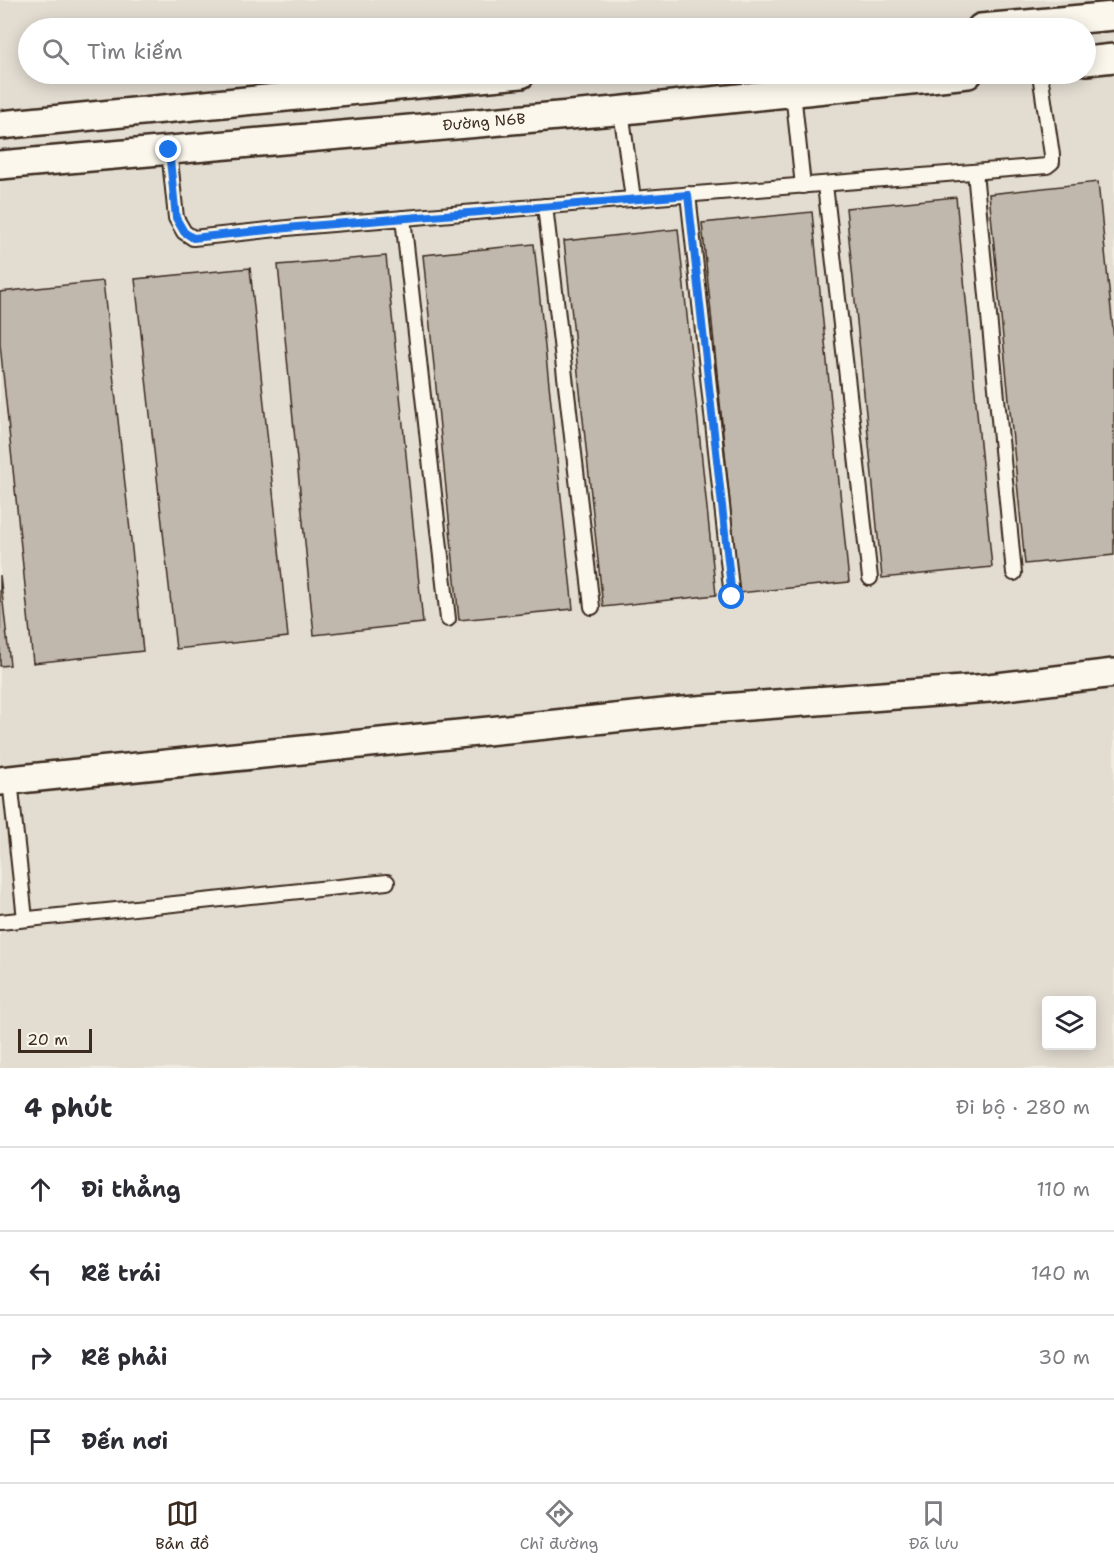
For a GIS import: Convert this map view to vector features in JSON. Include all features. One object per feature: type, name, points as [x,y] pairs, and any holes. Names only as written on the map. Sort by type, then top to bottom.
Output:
[{"type":"street","points":[[1092,18],[1114,16]]},
{"type":"street","points":[[1096,60],[1114,58]]},
{"type":"street","points":[[0,125],[419,84]]},
{"type":"street","name":"Đường N6B","points":[[0,165],[621,110],[871,84]]},
{"type":"street","points":[[5,780],[684,711],[989,688],[1114,673]]},
{"type":"lane","points":[[169,150],[176,218],[184,232],[193,238],[545,206],[1047,166],[1052,162],[1041,84]]},
{"type":"lane","points":[[793,92],[803,186]]},
{"type":"lane","points":[[621,110],[633,199]]},
{"type":"lane","points":[[975,172],[1014,573]]},
{"type":"lane","points":[[825,185],[870,578]]},
{"type":"lane","points":[[688,195],[732,597]]},
{"type":"lane","points":[[545,206],[592,607]]},
{"type":"lane","points":[[403,218],[448,619]]},
{"type":"lane","points":[[5,780],[25,920]]},
{"type":"lane","points":[[0,922],[387,882]]},
{"type":"shaded area","points":[[0,0],[1114,0],[1114,1068],[0,1068]]},
{"type":"building","points":[[1098,182],[1114,339],[1114,555],[1025,564],[989,194]]},
{"type":"building","points":[[956,197],[992,567],[882,578],[846,208]]},
{"type":"building","points":[[812,212],[849,582],[739,593],[702,223]]},
{"type":"building","points":[[678,229],[716,595],[603,607],[564,241]]},
{"type":"building","points":[[534,244],[573,609],[459,620],[423,255]]},
{"type":"building","points":[[386,256],[423,623],[314,635],[278,265]]},
{"type":"building","points":[[250,268],[288,637],[176,649],[135,279]]},
{"type":"building","points":[[103,281],[143,651],[33,663],[0,344],[0,292]]},
{"type":"building","points":[[0,575],[10,665],[0,666]]},
{"type":"route","points":[[169,150],[176,218],[184,232],[193,238],[297,227],[688,195],[732,597]]}]
